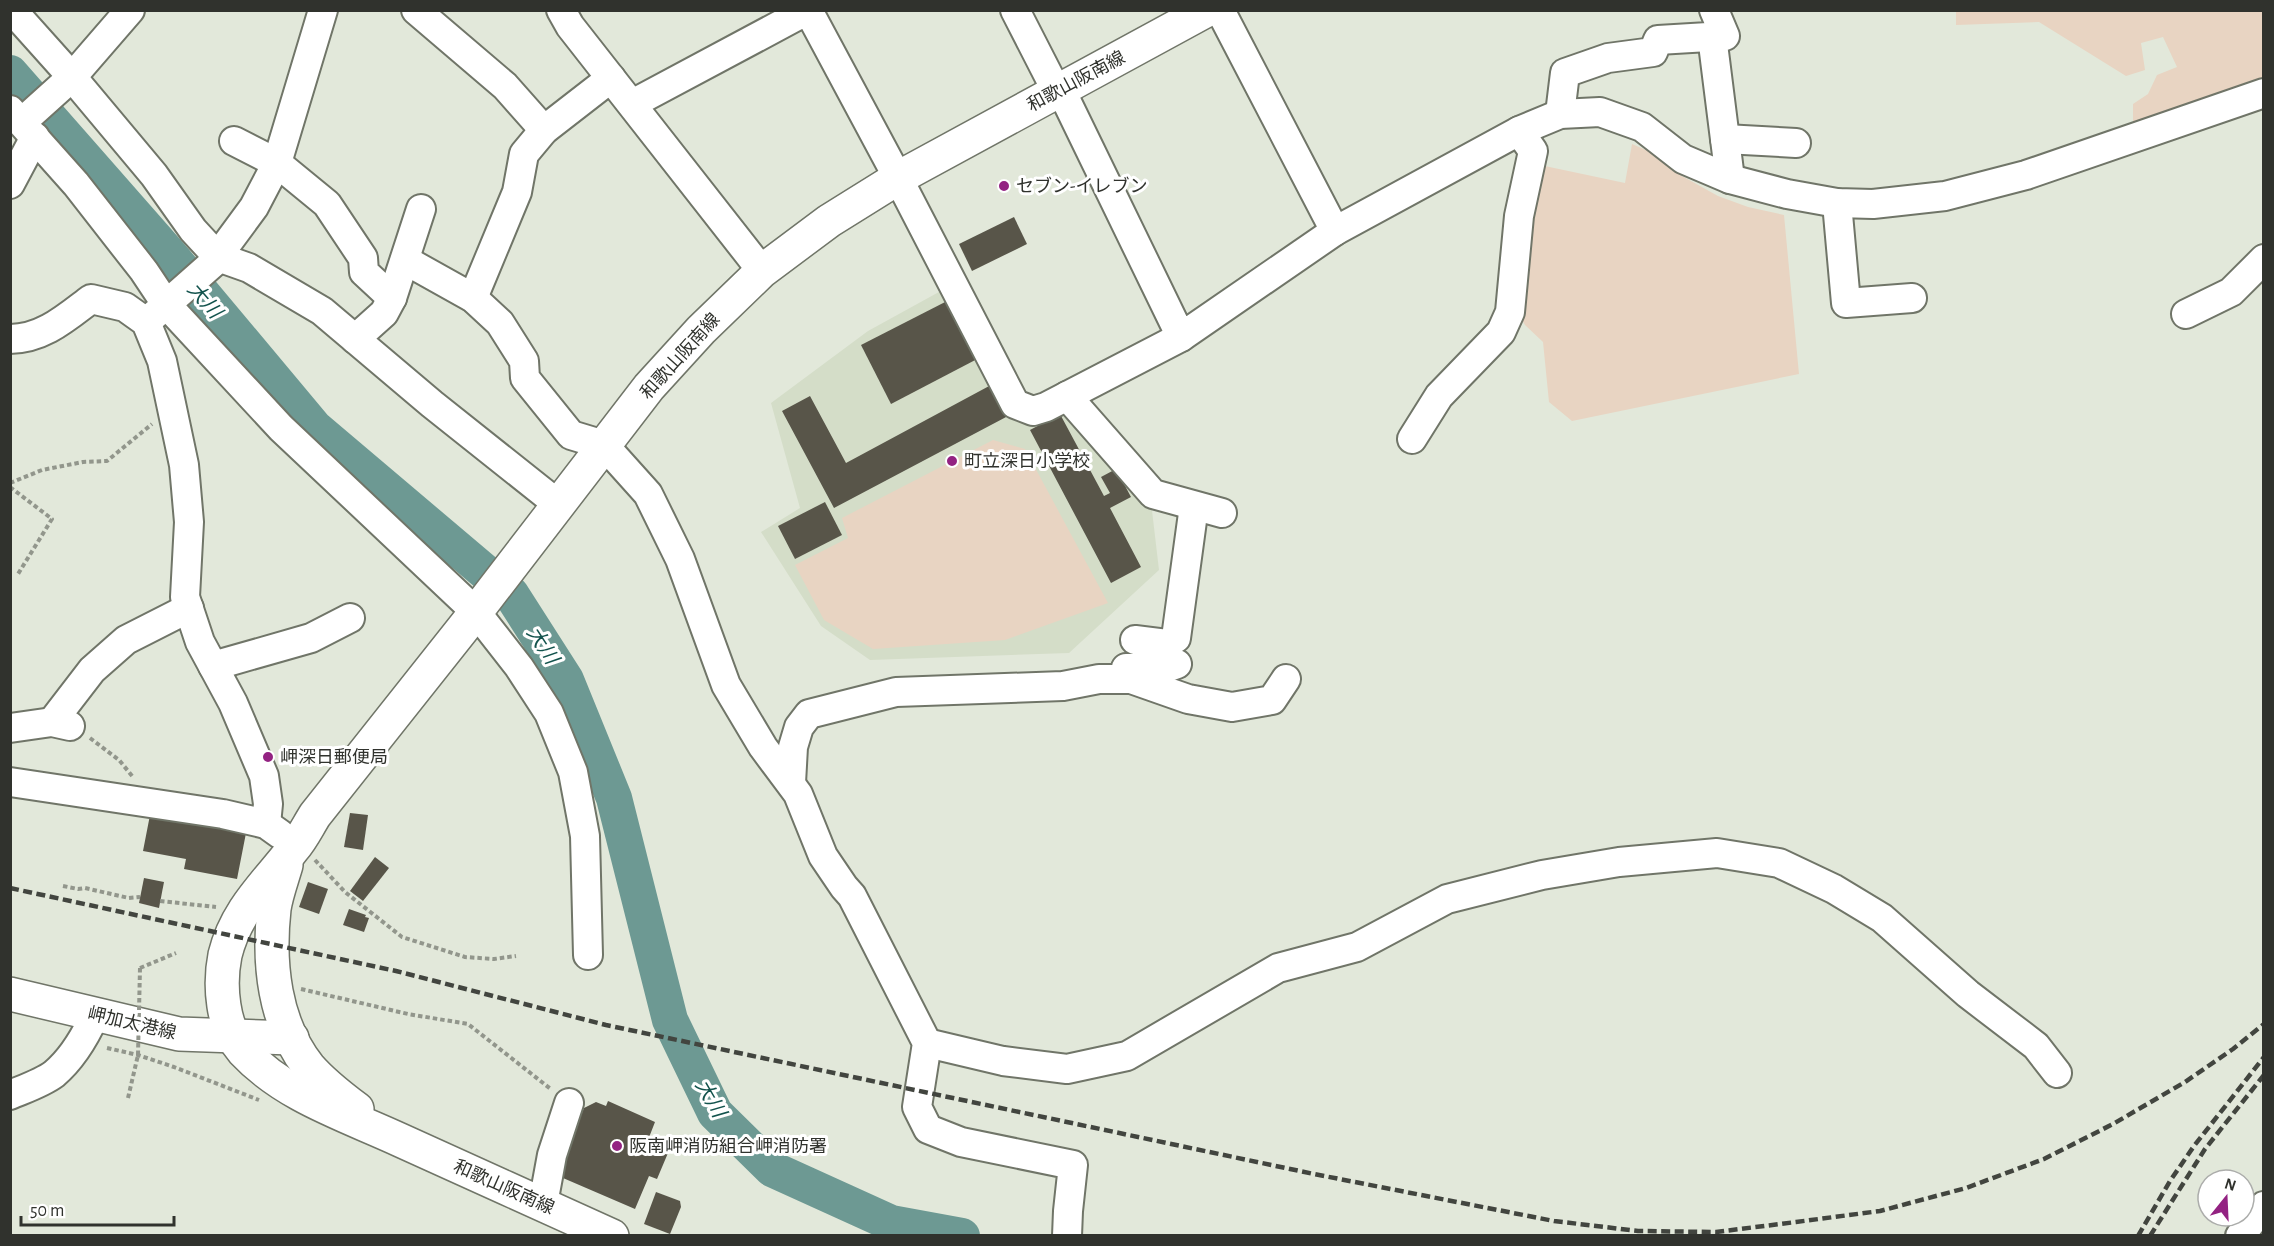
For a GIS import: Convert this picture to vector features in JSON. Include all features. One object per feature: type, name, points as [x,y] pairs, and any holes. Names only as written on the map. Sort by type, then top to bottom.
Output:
[{"type":"main road","name":"和歌山阪南線","points":[[397,1138],[345,1100],[309,1066],[292,1038],[278,1006],[272,968],[274,908],[315,815],[649,387],[701,330],[762,271],[829,221],[898,178],[1207,10]]},
{"type":"main road","name":"和歌山阪南線","points":[[298,853],[242,912],[234,927],[225,957],[222,991],[226,1013],[233,1035],[243,1050],[275,1079],[328,1109],[612,1236]]},
{"type":"main road","name":"岬加太港線","points":[[10,994],[179,1034],[292,1038]]},
{"type":"street","points":[[12,10],[72,77],[154,176],[215,260],[249,268],[322,311],[432,405],[559,505]]},
{"type":"street","points":[[10,184],[22,123],[72,77],[130,10]]},
{"type":"street","points":[[160,309],[215,260],[254,207],[277,163],[323,10]]},
{"type":"street","points":[[416,10],[505,86],[544,130]]},
{"type":"street","points":[[561,10],[570,26],[762,271]]},
{"type":"street","points":[[632,104],[808,10],[1015,404],[1033,411],[1046,407],[1181,337],[1335,231],[1519,131],[1560,114],[1600,112],[1642,128],[1683,159],[1730,179],[1786,194],[1837,203],[1873,204],[1945,196],[2026,175],[2264,93]]},
{"type":"street","points":[[1015,10],[1059,91],[1181,337]]},
{"type":"street","points":[[1220,10],[1335,231]]},
{"type":"street","points":[[1560,114],[1565,73],[1608,58],[1653,52],[1658,40],[1713,23],[1730,179]]},
{"type":"street","points":[[473,298],[517,192],[524,154],[544,130],[611,78]]},
{"type":"street","points":[[22,123],[90,201],[144,271],[160,309],[162,361],[184,465],[189,522],[185,597],[200,642],[233,703],[264,776],[268,804],[266,824]]},
{"type":"street","points":[[1412,439],[1438,396],[1501,332],[1510,312],[1519,216],[1533,151],[1519,131]]},
{"type":"street","points":[[1725,140],[1796,143]]},
{"type":"street","points":[[234,141],[277,163],[327,204],[363,258],[364,272],[392,298]]},
{"type":"street","points":[[1837,203],[1846,303],[1912,298]]},
{"type":"street","points":[[355,339],[384,313],[392,298],[421,209]]},
{"type":"street","points":[[2186,314],[2231,292],[2264,259]]},
{"type":"street","points":[[405,260],[473,298],[500,323],[524,361],[525,378],[571,435],[604,445],[648,494],[680,560],[726,685],[763,747],[798,794],[824,856],[852,896],[927,1043],[918,1107],[928,1129],[961,1142],[1073,1165],[1067,1223]]},
{"type":"street","points":[[10,339],[19,339],[51,330],[91,299],[125,307],[160,309],[281,428],[478,609],[549,713],[573,772],[585,836],[588,955]]},
{"type":"street","points":[[1067,396],[1153,494],[1222,513]]},
{"type":"street","points":[[1135,640],[1167,644],[1176,638],[1194,506]]},
{"type":"street","points":[[10,728],[62,724],[92,670],[126,640],[189,608]]},
{"type":"street","points":[[213,666],[311,638],[350,618]]},
{"type":"street","points":[[1072,684],[1107,670],[1140,667],[1166,668],[1177,664]]},
{"type":"street","points":[[790,783],[793,747],[799,727],[809,714],[896,692],[1072,684],[1099,678],[1131,679],[1188,699],[1232,707],[1272,700],[1286,679]]},
{"type":"street","points":[[10,782],[224,814],[266,824],[298,853]]},
{"type":"street","points":[[927,1043],[1003,1061],[1067,1069],[1127,1056],[1278,968],[1357,947],[1447,899],[1553,873],[1619,862],[1716,853],[1779,863],[1834,889],[1882,918],[1968,994],[2036,1046],[2057,1073]]},
{"type":"street","points":[[10,1095],[53,1074],[86,1036],[95,1015]]},
{"type":"street","points":[[543,1204],[552,1155],[569,1103]]},
{"type":"street","points":[[2240,1236],[2264,1206]]},
{"type":"path","points":[[18,574],[52,519],[10,485],[42,470],[83,462],[107,461],[173,406]]},
{"type":"path","points":[[62,724],[93,740],[119,760],[156,803]]},
{"type":"path","points":[[298,853],[402,937],[465,957],[494,959],[516,956]]},
{"type":"path","points":[[63,886],[85,888],[129,898],[140,897]]},
{"type":"path","points":[[160,901],[228,908]]},
{"type":"path","points":[[128,1098],[138,1055],[140,968],[176,953]]},
{"type":"path","points":[[294,988],[408,1014],[468,1024],[569,1103]]},
{"type":"path","points":[[106,1048],[138,1055],[211,1081],[242,1095]]},
{"type":"shaded area","points":[[1956,11],[2263,11],[2263,87],[2133,132],[2133,104],[2148,94],[2157,75],[2177,67],[2163,37],[2141,43],[2145,70],[2126,76],[2039,22],[1956,25]]},
{"type":"shaded area","points":[[1632,144],[1653,153],[1673,171],[1718,196],[1748,207],[1784,215],[1799,374],[1572,421],[1549,402],[1543,342],[1525,325],[1518,313],[1540,165],[1625,183]]},
{"type":"shaded area","name":"町立深日小学校","points":[[948,287],[1011,412],[1069,405],[1151,502],[1159,570],[1069,653],[870,660],[821,626],[761,532],[800,508],[771,403],[868,331]]},
{"type":"shaded area","points":[[993,440],[1025,449],[1108,603],[1005,640],[873,649],[824,620],[795,565],[848,538],[842,518]]},
{"type":"building","points":[[1014,217],[1027,244],[972,271],[959,244]]},
{"type":"building","points":[[951,299],[981,357],[891,404],[861,345]]},
{"type":"building","points":[[991,385],[1008,416],[834,508],[782,411],[810,396],[846,463]]},
{"type":"building","points":[[1060,414],[1104,496],[1110,493],[1101,477],[1116,469],[1131,497],[1110,508],[1141,567],[1111,583],[1030,430]]},
{"type":"building","points":[[825,502],[842,535],[795,559],[778,526]]},
{"type":"building","points":[[350,813],[368,815],[363,850],[344,847]]},
{"type":"building","points":[[150,815],[246,833],[237,879],[184,869],[186,859],[143,851]]},
{"type":"building","points":[[375,857],[389,868],[363,901],[350,891]]},
{"type":"building","points":[[144,878],[164,882],[159,908],[139,903]]},
{"type":"building","points":[[308,882],[328,889],[319,914],[299,907]]},
{"type":"building","points":[[349,909],[369,918],[364,932],[343,925]]},
{"type":"building","points":[[608,1101],[655,1122],[648,1140],[663,1146],[661,1150],[668,1153],[657,1179],[649,1176],[635,1209],[556,1175],[584,1108],[596,1102],[606,1106]]},
{"type":"building","points":[[656,1192],[680,1201],[681,1207],[670,1234],[644,1224]]},
{"type":"waterway","name":"大川","points":[[10,73],[176,262],[315,428],[511,594],[566,680],[614,798],[670,1020],[715,1113],[772,1169],[891,1223],[962,1236]]},
{"type":"railway","points":[[10,888],[396,971],[606,1025],[1314,1174],[1554,1221],[1638,1231],[1716,1232],[1880,1211],[1966,1188],[2044,1159],[2113,1124],[2185,1082],[2233,1049],[2264,1024]]},
{"type":"railway","points":[[2138,1236],[2170,1181],[2194,1146],[2264,1057]]},
{"type":"railway","points":[[2150,1236],[2205,1149],[2264,1075]]},
{"type":"place","name":"セブン-イレブン","points":[[1004,186]]},
{"type":"place","name":"町立深日小学校","points":[[952,461]]},
{"type":"place","name":"岬深日郵便局","points":[[268,757]]},
{"type":"place","name":"阪南岬消防組合岬消防署","points":[[617,1146]]}]
